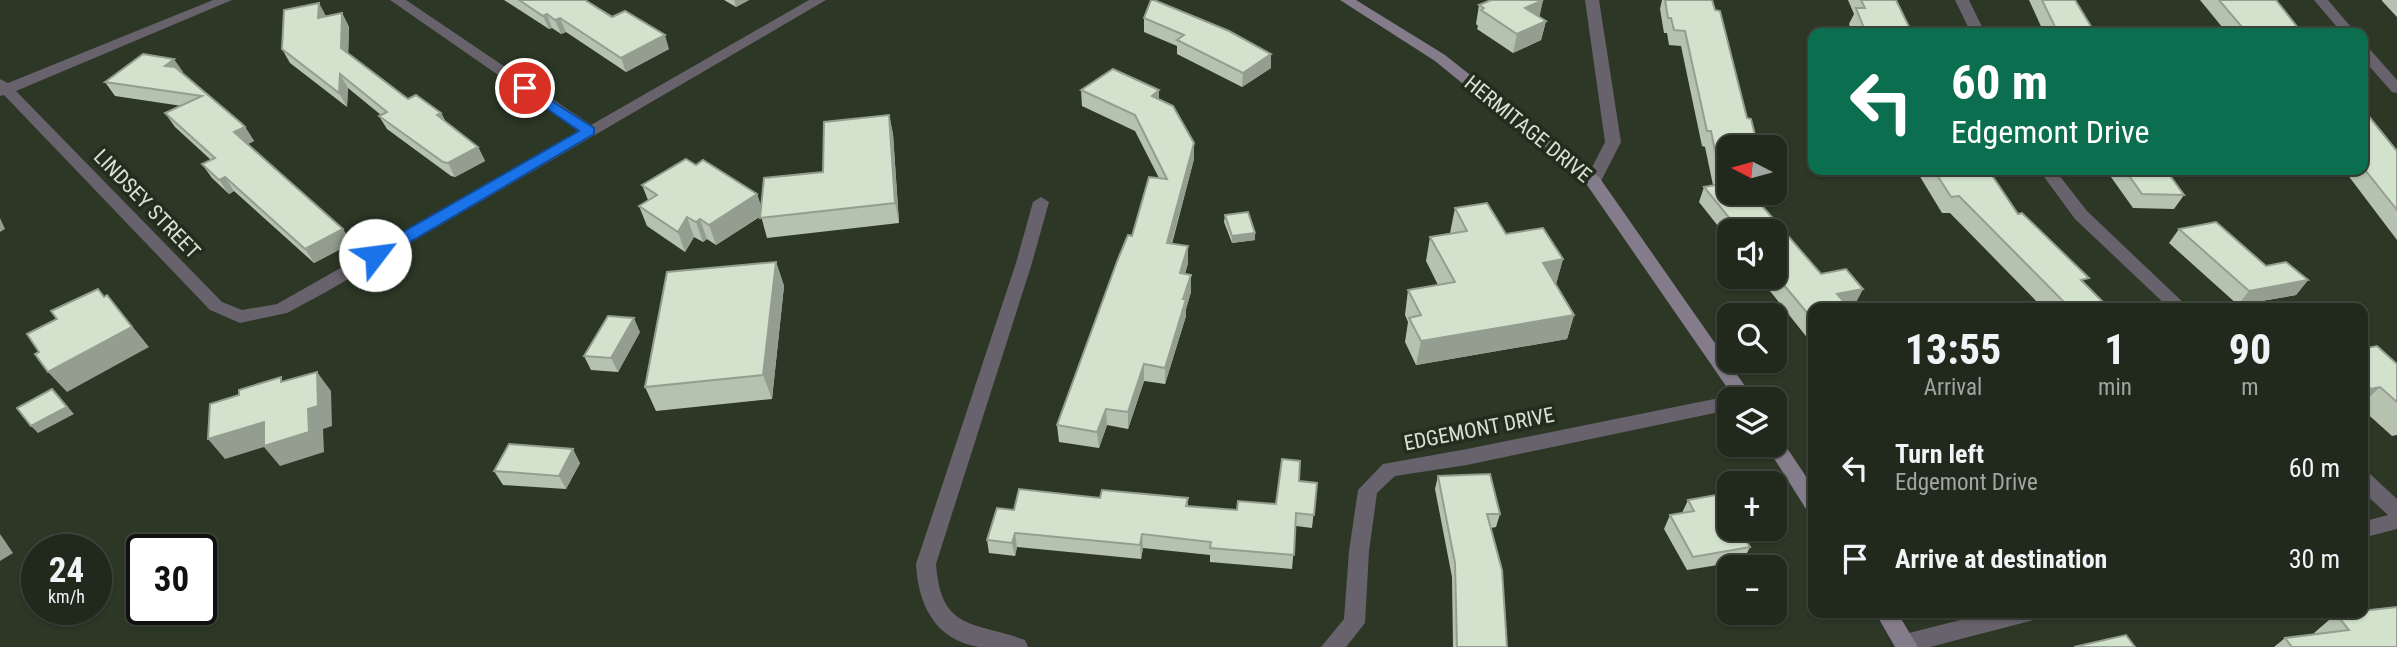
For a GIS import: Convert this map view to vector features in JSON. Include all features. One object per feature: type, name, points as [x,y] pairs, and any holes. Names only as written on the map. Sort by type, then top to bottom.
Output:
[{"type":"street","points":[[2,89],[225,0]]},
{"type":"street","points":[[397,0],[589,131]]},
{"type":"street","name":"LINDSEY STREET","points":[[2,89],[216,306],[240,317],[281,309],[819,0]]},
{"type":"street","name":"HERMITAGE DRIVE","points":[[1347,0],[1440,58],[1593,181],[1737,387]]},
{"type":"street","points":[[1592,0],[1613,142],[1593,181]]},
{"type":"street","points":[[1962,0],[1976,28]]},
{"type":"street","points":[[2321,0],[2345,28]]},
{"type":"street","points":[[2368,56],[2397,89]]},
{"type":"street","points":[[2051,175],[2081,215],[2175,303]]},
{"type":"street","points":[[1017,647],[992,644],[952,626],[930,597],[926,564],[1024,263],[1041,202]]},
{"type":"street","name":"EDGEMONT DRIVE","points":[[1332,647],[1354,623],[1359,551],[1368,490],[1390,469],[1467,457],[1717,405]]},
{"type":"street","points":[[1783,457],[1808,495]]},
{"type":"street","points":[[2368,484],[2397,511]]},
{"type":"street","points":[[2368,528],[2397,521]]},
{"type":"street","points":[[1889,618],[1906,645],[2007,618]]},
{"type":"building","points":[[519,0],[585,0],[612,17],[625,11],[665,35],[621,58],[560,18],[555,20],[547,14],[543,16]]},
{"type":"building","points":[[1151,0],[1229,31],[1271,54],[1243,73],[1177,40],[1184,35],[1144,18]]},
{"type":"building","points":[[1491,0],[1543,0],[1525,8],[1546,21],[1517,34],[1481,10],[1484,8],[1479,5]]},
{"type":"building","points":[[1665,0],[1712,0],[1715,10],[1720,11],[1747,118],[1751,119],[1755,135],[1717,135],[1717,160],[1711,131],[1707,131],[1685,31],[1674,30],[1671,18],[1668,18]]},
{"type":"building","points":[[1861,0],[1896,0],[1910,28],[1864,28],[1856,8],[1865,8]]},
{"type":"building","points":[[2042,0],[2075,0],[2092,28],[2056,28]]},
{"type":"building","points":[[2219,0],[2276,0],[2298,28],[2243,28]]},
{"type":"building","points":[[319,3],[318,18],[342,13],[341,48],[408,99],[416,95],[441,113],[437,115],[478,147],[448,163],[443,162],[379,116],[387,112],[340,74],[339,93],[282,49],[284,10]]},
{"type":"building","points":[[143,54],[174,59],[165,66],[175,67],[241,123],[245,127],[234,132],[343,229],[305,249],[225,177],[219,180],[202,164],[215,158],[165,113],[202,96],[105,82]]},
{"type":"building","points":[[1113,69],[1159,90],[1152,96],[1173,106],[1194,143],[1167,243],[1188,246],[1180,273],[1191,275],[1165,368],[1144,364],[1128,412],[1106,409],[1097,432],[1057,425],[1118,259],[1128,235],[1132,236],[1149,177],[1167,179],[1135,115],[1081,90]]},
{"type":"building","points":[[889,115],[895,203],[760,218],[764,178],[823,172],[824,122]]},
{"type":"building","points":[[2368,115],[2397,151],[2397,210],[2368,174]]},
{"type":"building","points":[[686,159],[696,165],[703,160],[757,194],[709,225],[700,219],[696,222],[687,217],[678,232],[639,206],[657,195],[642,185]]},
{"type":"building","points":[[1937,175],[1992,175],[2018,214],[2022,213],[2089,278],[2081,280],[2104,303],[2058,303],[2064,302],[1959,196],[1951,197]]},
{"type":"building","points":[[2129,175],[2170,175],[2184,195],[2142,194]]},
{"type":"building","points":[[1717,185],[1717,203],[1704,187]]},
{"type":"building","points":[[1487,203],[1506,234],[1543,228],[1563,259],[1543,263],[1574,315],[1421,341],[1409,318],[1421,315],[1408,290],[1455,282],[1430,237],[1467,231],[1455,208]]},
{"type":"building","points":[[1719,205],[1761,205],[1773,219],[1730,219]]},
{"type":"building","points":[[1248,212],[1255,233],[1232,236],[1225,215]]},
{"type":"building","points":[[2216,222],[2266,266],[2286,262],[2308,280],[2249,291],[2179,229]]},
{"type":"building","points":[[1787,235],[1821,274],[1846,269],[1863,289],[1837,294],[1845,303],[1808,303],[1808,314],[1787,289]]},
{"type":"building","points":[[776,262],[763,375],[645,387],[667,272]]},
{"type":"building","points":[[98,289],[104,297],[107,295],[132,327],[48,372],[35,354],[39,352],[27,334],[57,319],[51,311]]},
{"type":"building","points":[[608,316],[634,318],[611,358],[584,356]]},
{"type":"building","points":[[2377,346],[2397,364],[2397,402],[2380,387],[2371,389],[2368,386],[2368,348]]},
{"type":"building","points":[[317,372],[318,406],[308,409],[309,432],[264,446],[264,422],[208,439],[210,404],[239,395],[239,390],[281,377],[281,382]]},
{"type":"building","points":[[52,389],[67,407],[31,426],[17,408]]},
{"type":"building","points":[[509,444],[573,449],[559,476],[494,471]]},
{"type":"building","points":[[1282,459],[1300,461],[1299,481],[1317,483],[1314,515],[1296,513],[1294,555],[1210,548],[1211,542],[1142,534],[1140,545],[1015,533],[1012,543],[987,540],[997,508],[1014,510],[1019,489],[1100,498],[1102,490],[1188,498],[1186,506],[1237,510],[1238,501],[1276,504]]},
{"type":"building","points":[[1490,474],[1500,514],[1487,514],[1502,570],[1507,647],[1457,647],[1455,563],[1438,476]]},
{"type":"building","points":[[1716,495],[1717,541],[1746,541],[1750,547],[1693,557],[1670,515],[1694,511],[1688,500]]},
{"type":"building","points":[[2397,607],[2397,647],[2292,647],[2285,638],[2349,630],[2339,618],[2368,618],[2368,610]]},
{"type":"building","points":[[2126,635],[2135,647],[2074,647]]},
{"type":"route","points":[[375,255],[589,131],[525,88]]}]
